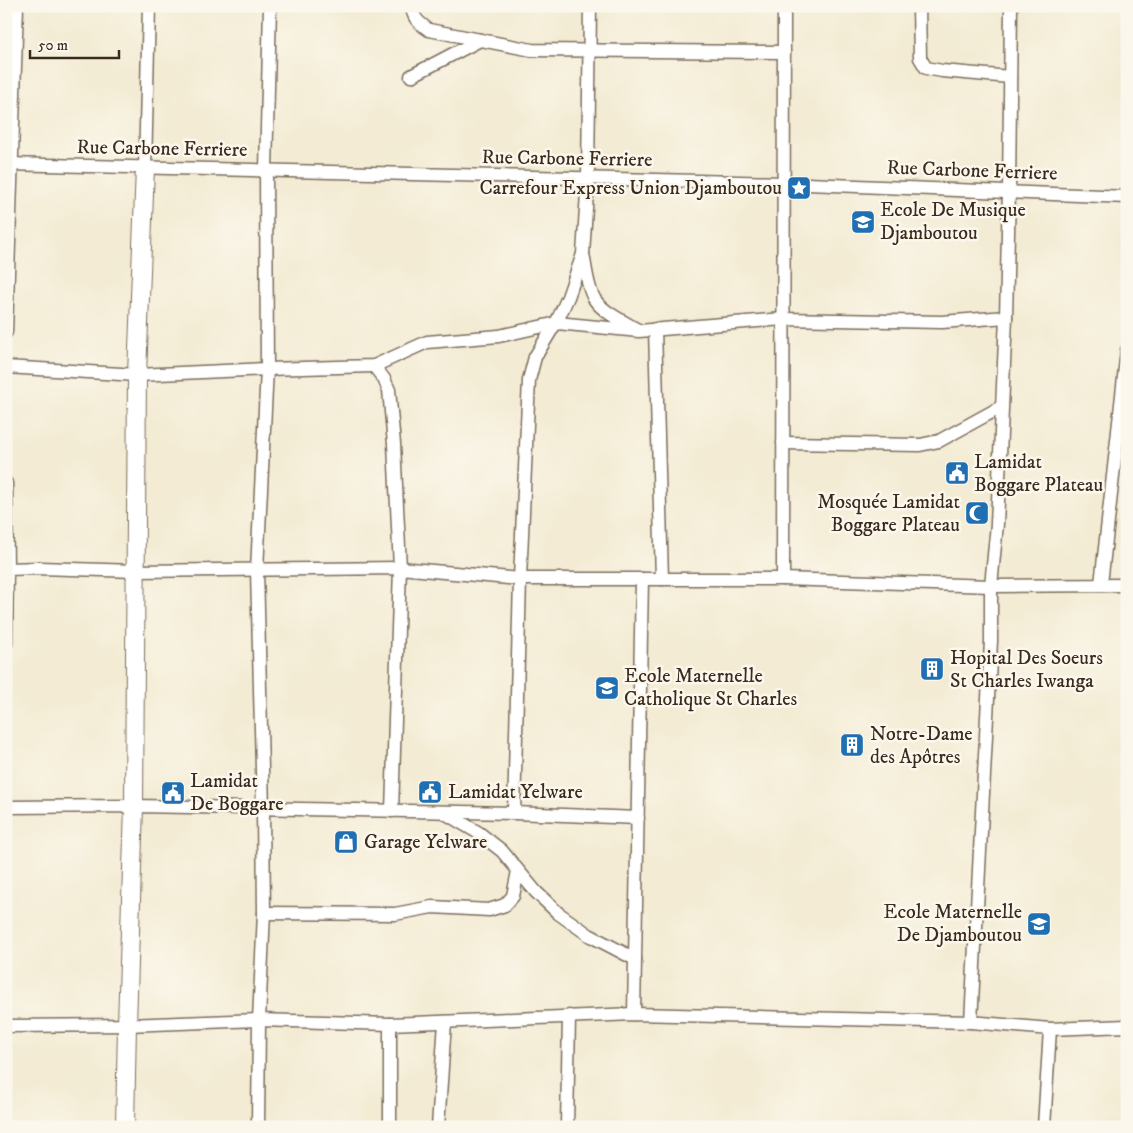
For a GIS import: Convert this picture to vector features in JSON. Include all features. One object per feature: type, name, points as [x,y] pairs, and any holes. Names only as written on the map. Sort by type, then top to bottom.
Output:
[{"type":"street","points":[[6,332],[9,164],[17,6]]},
{"type":"street","points":[[125,1127],[134,806],[136,375],[149,6]]},
{"type":"street","points":[[258,1127],[259,1020],[264,913],[257,570],[267,368],[266,170],[270,6]]},
{"type":"street","points":[[412,6],[417,22],[429,30],[532,50],[784,52]]},
{"type":"street","points":[[514,813],[520,579],[529,380],[535,358],[556,323],[568,297],[583,254],[588,178],[590,6]]},
{"type":"street","points":[[783,579],[784,6]]},
{"type":"street","points":[[919,6],[920,58],[926,68],[1010,77]]},
{"type":"street","points":[[971,1022],[991,641],[991,586],[997,524],[1006,317],[1011,6]]},
{"type":"street","points":[[411,76],[480,40]]},
{"type":"street","name":"Rue Carbone Ferriere","points":[[9,164],[783,183],[1127,197]]},
{"type":"street","points":[[583,254],[596,300],[604,308],[639,331]]},
{"type":"street","points":[[6,367],[136,375],[267,368],[374,366],[427,342],[499,336],[556,323],[639,331],[783,319],[942,322],[1006,317]]},
{"type":"street","points":[[655,329],[662,579]]},
{"type":"street","points":[[1100,584],[1127,350]]},
{"type":"street","points":[[374,366],[384,379],[389,390],[394,444],[400,568],[392,811]]},
{"type":"street","points":[[783,444],[920,445],[939,441],[1001,407]]},
{"type":"street","points":[[6,483],[6,644]]},
{"type":"street","points":[[7,569],[136,571],[400,568],[520,579],[783,579],[991,586],[1127,585]]},
{"type":"street","points":[[634,1014],[642,579]]},
{"type":"street","points":[[6,807],[134,806],[514,813],[638,818]]},
{"type":"street","points":[[443,812],[479,833],[502,852],[536,892],[558,913],[589,935],[635,959]]},
{"type":"street","points":[[264,913],[395,914],[432,907],[489,910],[504,905],[513,896],[518,871]]},
{"type":"street","points":[[6,1026],[127,1025],[259,1020],[390,1024],[634,1014],[971,1022],[1050,1029],[1127,1026]]},
{"type":"street","points":[[567,1127],[570,1016]]},
{"type":"street","points":[[438,1127],[445,1022]]},
{"type":"street","points":[[390,1024],[390,1127]]},
{"type":"street","points":[[1044,1127],[1050,1029]]},
{"type":"place","name":"Carrefour Express Union Djamboutou","points":[[799,188]]},
{"type":"place","name":"Ecole De Musique Djamboutou","points":[[863,222]]},
{"type":"place","name":"Lamidat Boggare Plateau","points":[[957,473]]},
{"type":"place","name":"Mosquée Lamidat Boggare Plateau","points":[[977,513]]},
{"type":"place","name":"Hopital Des Soeurs St Charles Iwanga","points":[[932,669]]},
{"type":"place","name":"Ecole Maternelle Catholique St Charles","points":[[607,688]]},
{"type":"place","name":"Notre-Dame des Apôtres","points":[[852,745]]},
{"type":"place","name":"Lamidat Yelware","points":[[430,792]]},
{"type":"place","name":"Lamidat De Boggare","points":[[173,793]]},
{"type":"place","name":"Garage Yelware","points":[[346,842]]},
{"type":"place","name":"Ecole Maternelle De Djamboutou","points":[[1039,924]]}]
